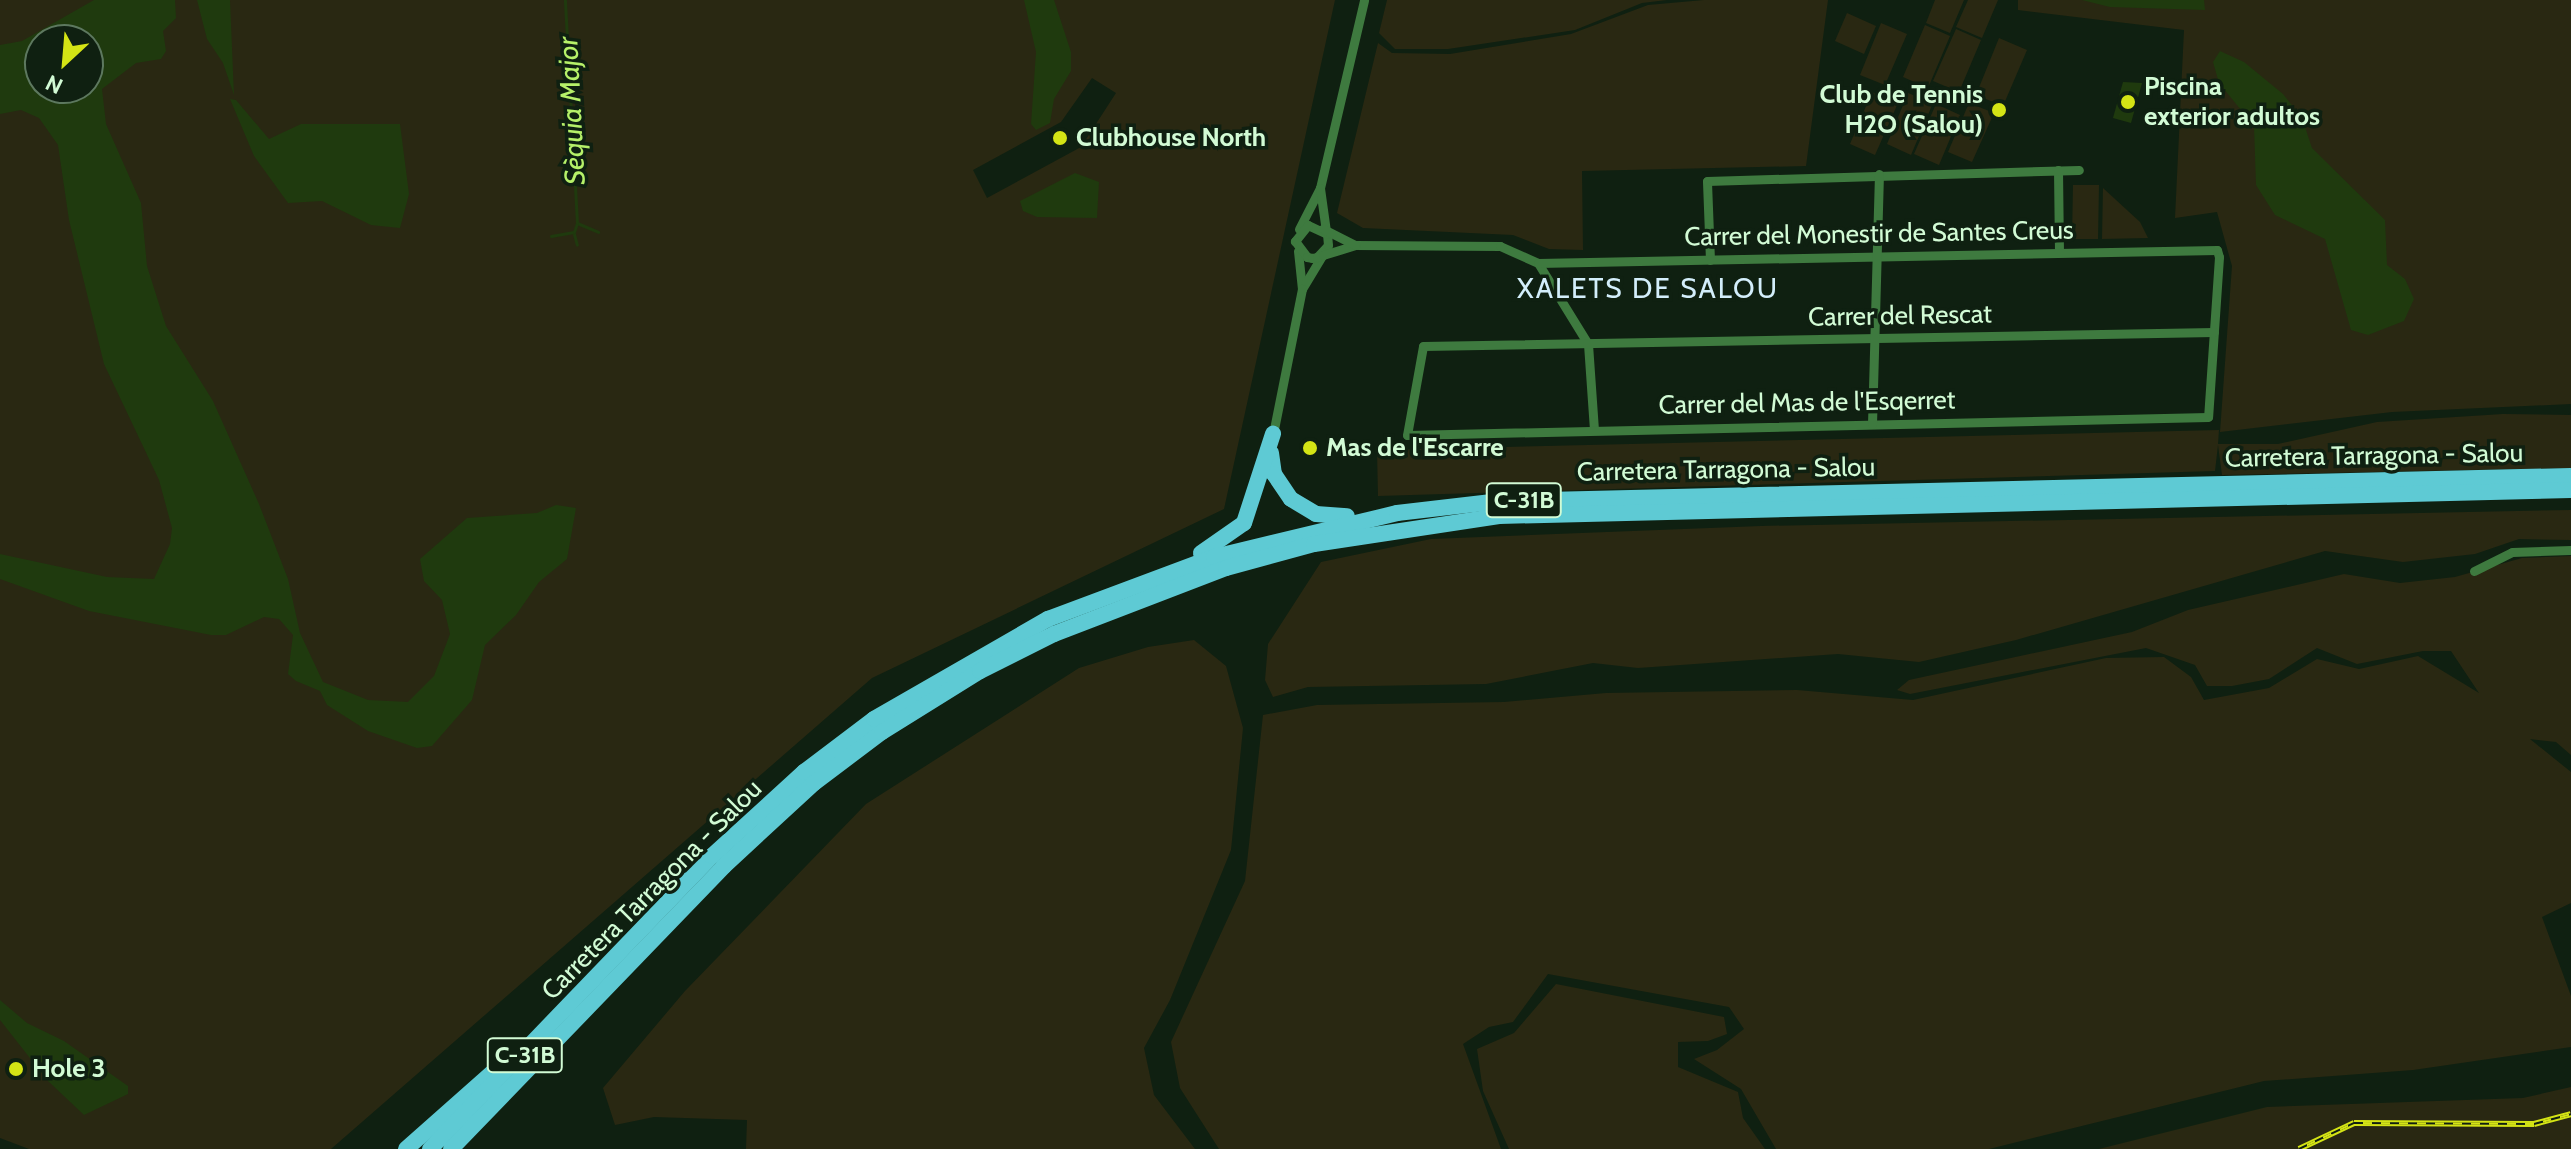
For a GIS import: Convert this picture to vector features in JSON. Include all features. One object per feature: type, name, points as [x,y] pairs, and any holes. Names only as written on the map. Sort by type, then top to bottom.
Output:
[{"type":"highway","points":[[1273,434],[1274,474],[1283,491],[1307,511],[1326,517],[1397,513]]},
{"type":"highway","points":[[1111,595],[1135,577],[1208,550],[1237,531],[1255,498],[1273,434]]},
{"type":"highway","name":"Carretera Tarragona - Salou","points":[[430,1149],[712,856],[804,772],[874,719],[974,657],[1048,619],[1270,540],[1397,513],[1500,501],[1640,495],[2571,476]]},
{"type":"highway","name":"Carretera Tarragona - Salou","points":[[451,1149],[724,866],[814,783],[882,732],[980,671],[1054,634],[1179,584],[1314,544],[1515,515],[2571,490]]},
{"type":"highway","points":[[406,1149],[616,957]]},
{"type":"highway","points":[[467,1149],[537,1077],[636,959]]},
{"type":"street","points":[[1273,434],[1302,289],[1298,231],[1320,188],[1364,0]]},
{"type":"street","points":[[2058,170],[2059,251]]},
{"type":"street","points":[[1710,260],[1707,181],[2079,170]]},
{"type":"street","points":[[1872,424],[1879,174]]},
{"type":"street","points":[[1302,289],[1322,254],[1326,231],[1320,188]]},
{"type":"street","points":[[1298,231],[1313,224],[1355,245]]},
{"type":"street","points":[[1298,251],[1322,254],[1355,245],[1500,246],[1538,263],[1588,344],[1594,430]]},
{"type":"street","name":"Carrer del Monestir de Santes Creus","points":[[1538,263],[1877,258],[2059,251],[2218,254],[2214,332]]},
{"type":"street","name":"Carrer del Rescat","points":[[1407,435],[1423,346],[2214,332]]},
{"type":"street","name":"Carrer del Mas de l'Esqerret","points":[[1407,435],[2208,417],[2214,332]]},
{"type":"street","points":[[2474,571],[2512,552],[2571,550]]},
{"type":"shaded area","points":[[0,0],[1335,0],[1224,509],[872,678],[331,1149],[29,1149],[0,1138]],"holes":[[[1092,78],[1116,93],[1081,147],[987,198],[973,170],[1061,122]]]},
{"type":"shaded area","points":[[94,0],[175,0],[176,18],[163,31],[166,51],[161,59],[136,63],[104,87],[104,24],[52,24]]},
{"type":"shaded area","points":[[197,0],[230,0],[234,95],[223,63],[207,39]]},
{"type":"shaded area","points":[[1024,0],[1054,0],[1071,52],[1071,71],[1054,99],[1050,123],[1036,130],[1031,124],[1036,52]]},
{"type":"shaded area","points":[[1387,0],[1667,0],[1642,3],[1575,30],[1448,49],[1395,49],[1379,33]]},
{"type":"shaded area","points":[[1704,0],[1828,0],[1806,166],[1582,171],[1583,250],[1549,249],[1513,235],[1363,228],[1337,213],[1378,43],[1392,53],[1450,54],[1571,34],[1648,5]]},
{"type":"shaded area","points":[[1935,0],[1964,0],[1950,33],[1926,23]]},
{"type":"shaded area","points":[[1968,0],[1998,0],[1982,38],[1956,27]]},
{"type":"shaded area","points":[[2018,0],[2571,0],[2571,404],[2392,412],[2220,432],[2232,266],[2217,212],[2175,218],[2184,30],[2018,10]]},
{"type":"shaded area","points":[[2082,0],[2204,0],[2205,10],[2110,7]]},
{"type":"shaded area","points":[[1847,13],[1876,26],[1864,54],[1835,41]]},
{"type":"shaded area","points":[[1881,23],[1907,34],[1885,85],[1860,75]]},
{"type":"shaded area","points":[[1925,25],[1950,36],[1928,88],[1903,77]]},
{"type":"shaded area","points":[[1956,29],[1981,40],[1959,92],[1933,81]]},
{"type":"shaded area","points":[[1999,38],[2027,50],[2003,106],[1976,95]]},
{"type":"shaded area","points":[[24,40],[24,104],[104,104],[106,124],[141,203],[147,266],[166,326],[213,401],[259,504],[288,579],[300,633],[323,682],[368,700],[408,702],[434,676],[450,634],[442,600],[424,581],[420,559],[467,518],[537,513],[556,505],[576,508],[567,559],[539,582],[516,615],[485,645],[472,700],[432,746],[417,748],[368,731],[327,705],[320,691],[296,681],[288,674],[293,635],[279,619],[264,617],[226,635],[211,635],[89,611],[0,579],[0,554],[107,577],[154,579],[170,544],[172,528],[159,480],[104,364],[69,220],[58,145],[39,118],[21,110],[0,114],[0,45]]},
{"type":"shaded area","points":[[2220,51],[2244,62],[2283,94],[2302,118],[2312,148],[2385,220],[2387,265],[2405,279],[2414,299],[2404,321],[2368,335],[2351,330],[2325,239],[2275,215],[2256,185],[2254,126],[2219,83],[2213,62]]},
{"type":"shaded area","name":"Piscina exterior adultos","points":[[2123,82],[2142,83],[2131,123],[2113,118]]},
{"type":"shaded area","points":[[1872,92],[1898,103],[1875,155],[1850,144]]},
{"type":"shaded area","points":[[1908,93],[1933,103],[1911,155],[1887,144]]},
{"type":"shaded area","points":[[230,99],[236,100],[269,139],[301,124],[400,124],[409,194],[400,228],[371,225],[322,201],[288,203],[254,156]]},
{"type":"shaded area","points":[[1969,103],[1994,113],[1972,162],[1948,152]]},
{"type":"shaded area","points":[[1936,104],[1960,115],[1939,165],[1914,154]]},
{"type":"shaded area","points":[[1075,173],[1099,182],[1097,218],[1037,217],[1023,211],[1020,201]]},
{"type":"shaded area","points":[[2073,185],[2099,185],[2098,239],[2072,239]]},
{"type":"shaded area","points":[[2103,188],[2140,222],[2148,238],[2102,239]]},
{"type":"shaded area","points":[[2503,414],[2571,415],[2571,468],[2222,475],[2218,445],[2215,471],[1378,496],[1377,450],[2219,430],[2218,444],[2278,444],[2377,422]]},
{"type":"shaded area","points":[[2571,510],[2571,540],[2519,539],[2475,554],[2403,562],[2325,551],[2016,640],[1919,662],[1838,654],[1638,668],[1593,663],[1486,684],[1308,687],[1273,697],[1265,680],[1268,644],[1321,562],[1431,539],[1761,526]]},
{"type":"shaded area","points":[[2571,556],[2571,755],[2556,742],[2530,739],[2571,772],[2571,903],[2542,917],[2571,996],[2571,1047],[2413,1070],[2264,1081],[1989,1149],[1776,1149],[1741,1089],[1694,1059],[1717,1050],[1744,1029],[1729,1007],[1548,974],[1513,1022],[1489,1027],[1463,1044],[1501,1149],[1219,1149],[1180,1088],[1171,1042],[1245,881],[1263,715],[1317,705],[1504,702],[1606,693],[1797,690],[1913,700],[2106,658],[2164,657],[2191,677],[2204,700],[2269,688],[2317,659],[2359,669],[2418,656],[2479,693],[2451,651],[2423,651],[2357,664],[2317,648],[2269,679],[2232,686],[2207,686],[2195,665],[2146,648],[1910,694],[1897,690],[1909,680],[2132,632],[2188,610],[2344,574],[2400,583],[2455,577],[2522,558]]},
{"type":"shaded area","points":[[1194,640],[1226,666],[1243,728],[1231,850],[1170,1000],[1144,1048],[1154,1095],[1195,1149],[746,1149],[747,1120],[654,1117],[615,1125],[603,1088],[685,991],[866,804],[1079,668],[1148,647]]},
{"type":"shaded area","points":[[1556,984],[1724,1017],[1727,1034],[1708,1041],[1678,1042],[1678,1067],[1738,1092],[1743,1118],[1765,1149],[1509,1149],[1483,1091],[1477,1049],[1514,1033]]},
{"type":"shaded area","points":[[0,1000],[27,1023],[64,1041],[128,1086],[128,1094],[84,1115],[48,1081],[0,1020]]},
{"type":"shaded area","points":[[2571,1087],[2571,1149],[2099,1149],[2267,1107],[2523,1098]]},
{"type":"waterway","name":"Sèquia Major","points":[[551,236],[574,232],[577,223],[565,0]]},
{"type":"waterway","name":"Sèquia Major","points":[[577,223],[598,232]]},
{"type":"waterway","name":"Sèquia Major","points":[[574,234],[577,245]]},
{"type":"railway","points":[[2299,1149],[2354,1123],[2534,1124],[2571,1114]]},
{"type":"place","name":"Piscina exterior adultos","points":[[2128,102]]},
{"type":"place","name":"Club de Tennis H2O (Salou)","points":[[1999,110]]},
{"type":"place","name":"Clubhouse North","points":[[1060,138]]},
{"type":"place","name":"Mas de l'Escarre","points":[[1310,448]]},
{"type":"place","name":"Hole 3","points":[[16,1069]]},
{"type":"district","name":"XALETS DE SALOU","points":[[1648,288]]}]
